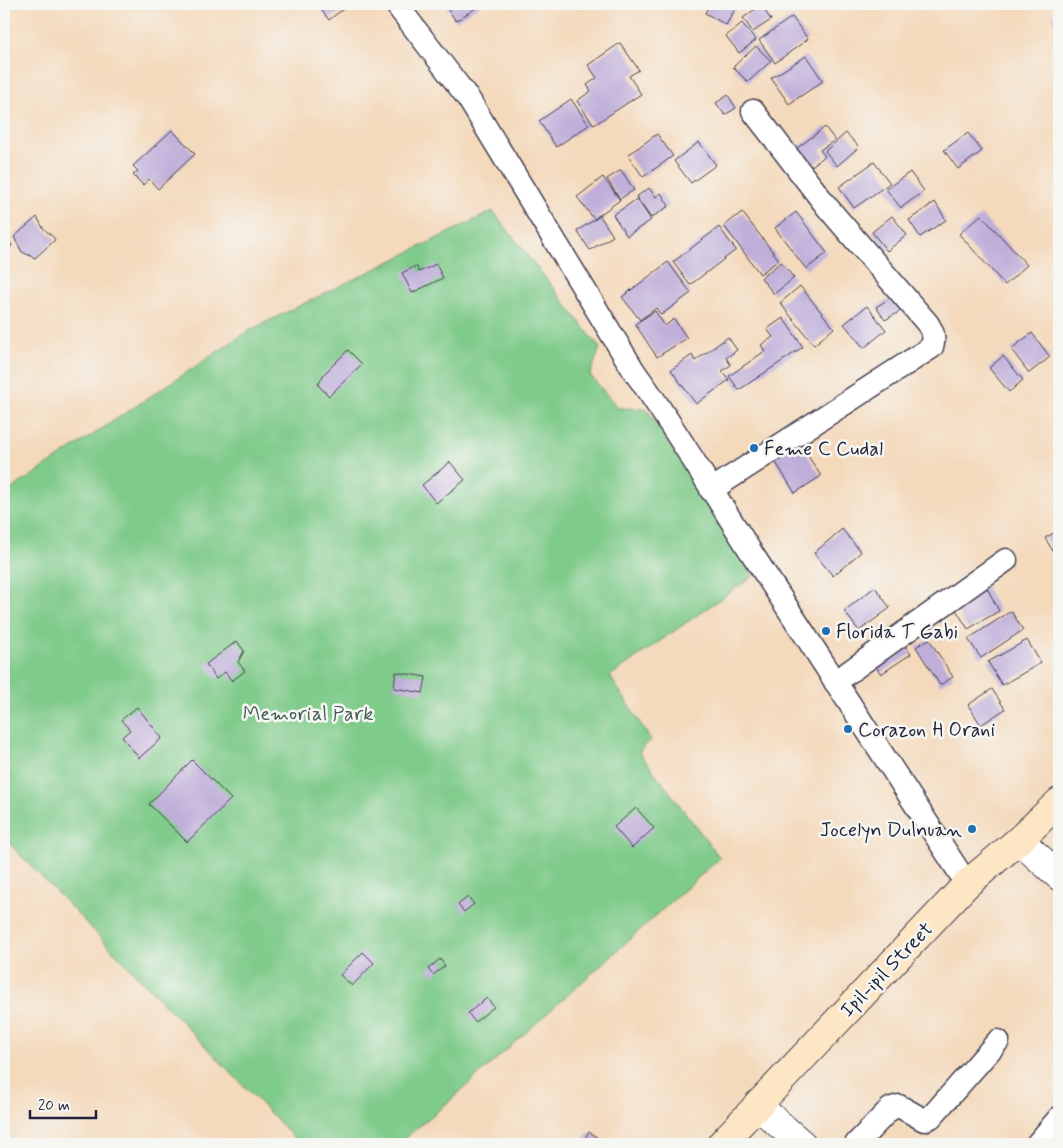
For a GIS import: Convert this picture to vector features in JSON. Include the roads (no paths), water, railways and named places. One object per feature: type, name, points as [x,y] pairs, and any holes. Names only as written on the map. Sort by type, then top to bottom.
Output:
[{"type":"main road","name":"Ipil-ipil Street","points":[[720,1144],[968,884],[1059,802]]},
{"type":"street","points":[[396,4],[468,98],[634,371],[655,400],[835,682],[968,884]]},
{"type":"street","points":[[711,490],[932,347],[934,339],[933,332],[928,324],[828,208],[753,112]]},
{"type":"street","points":[[835,682],[1006,560]]},
{"type":"street","points":[[1019,840],[1059,876]]},
{"type":"street","points":[[856,1144],[889,1110],[895,1107],[899,1106],[924,1120],[931,1117],[998,1041]]},
{"type":"street","points":[[757,1106],[802,1144]]},
{"type":"street","points":[[1037,1144],[1059,1118]]},
{"type":"place","name":"Feme C Cudal","points":[[754,448]]},
{"type":"place","name":"Florida T Gabi","points":[[826,631]]},
{"type":"place","name":"Corazon H Orani","points":[[848,729]]},
{"type":"place","name":"Jocelyn Dulnuan","points":[[972,829]]},
{"type":"park label","name":"Memorial Park","points":[[308,713]]}]
